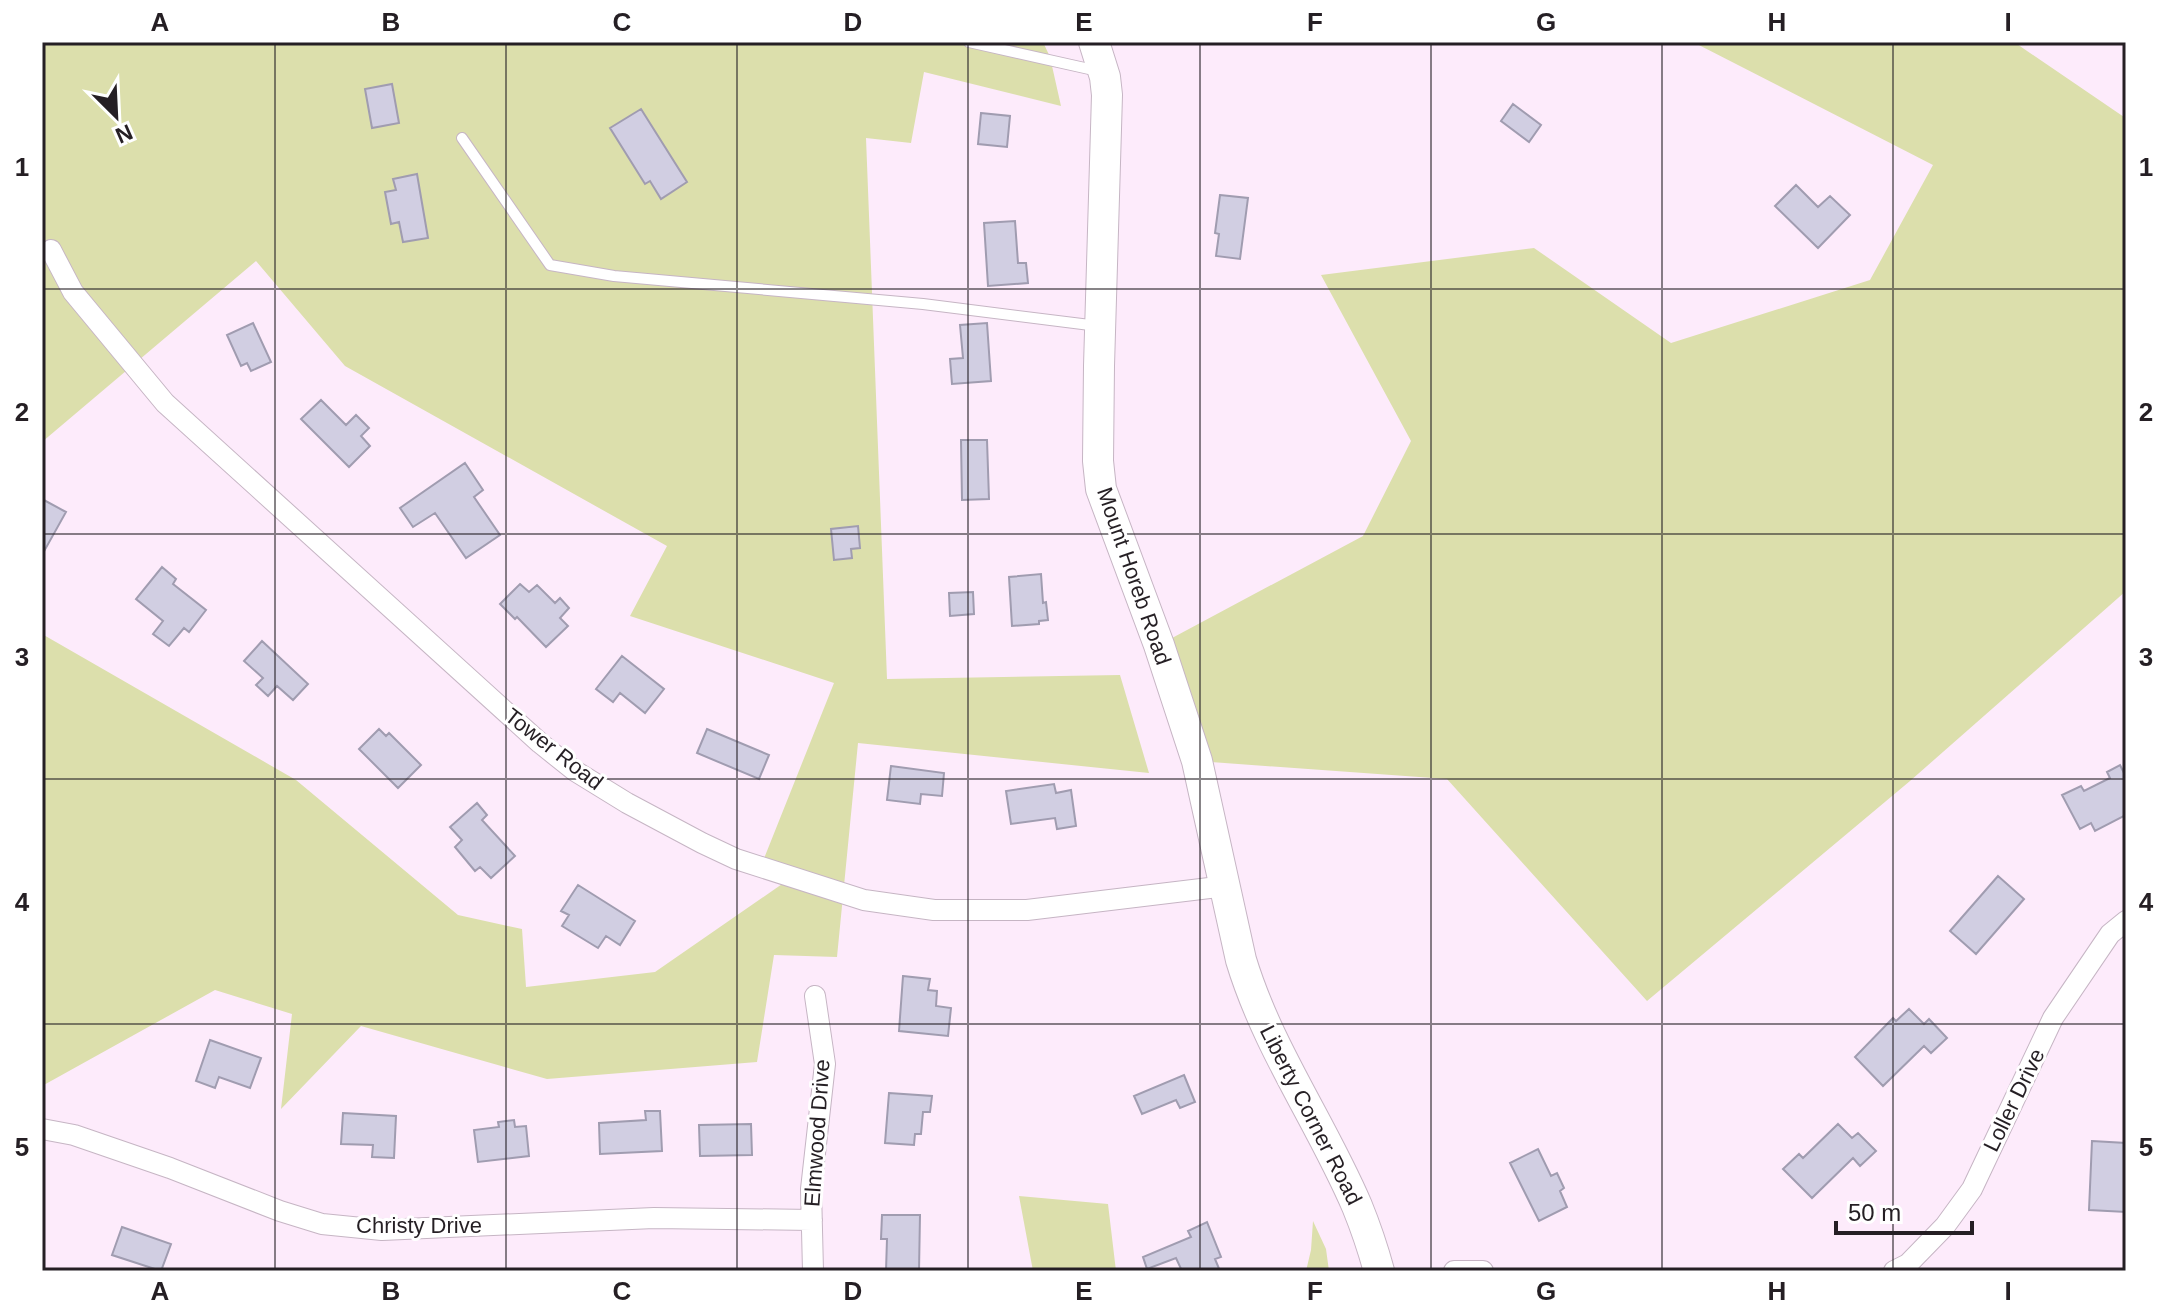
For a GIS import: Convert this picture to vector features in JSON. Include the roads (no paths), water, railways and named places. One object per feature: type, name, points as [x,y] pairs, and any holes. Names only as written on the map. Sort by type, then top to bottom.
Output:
[{"type":"street","name":"Mount Horeb Road","points":[[1094,42],[1107,95],[1100,326],[1098,461],[1101,489],[1159,645],[1197,761],[1241,960]]},
{"type":"street","name":"Tower Road","points":[[51,250],[73,292],[165,403],[540,743],[575,771],[627,803],[736,859],[864,900],[934,910],[1027,910],[1226,886]]},
{"type":"street","name":"Loller Drive","points":[[1894,1271],[1908,1264],[1945,1226],[1972,1189],[2053,1018],[2110,934],[2126,921]]},
{"type":"street","name":"Liberty Corner Road","points":[[1241,960],[1274,1046],[1358,1207],[1379,1271]]},
{"type":"street","name":"Elmwood Drive","points":[[813,1271],[811,1189],[825,1064],[815,996]]},
{"type":"street","name":"Christy Drive","points":[[42,1129],[74,1135],[322,1224],[382,1230],[654,1218],[812,1220]]},
{"type":"street","points":[[1454,1271],[1483,1271]]},
{"type":"lane","points":[[969,42],[1104,73]]},
{"type":"lane","points":[[462,138],[550,265],[614,276],[908,303],[1100,326]]}]
